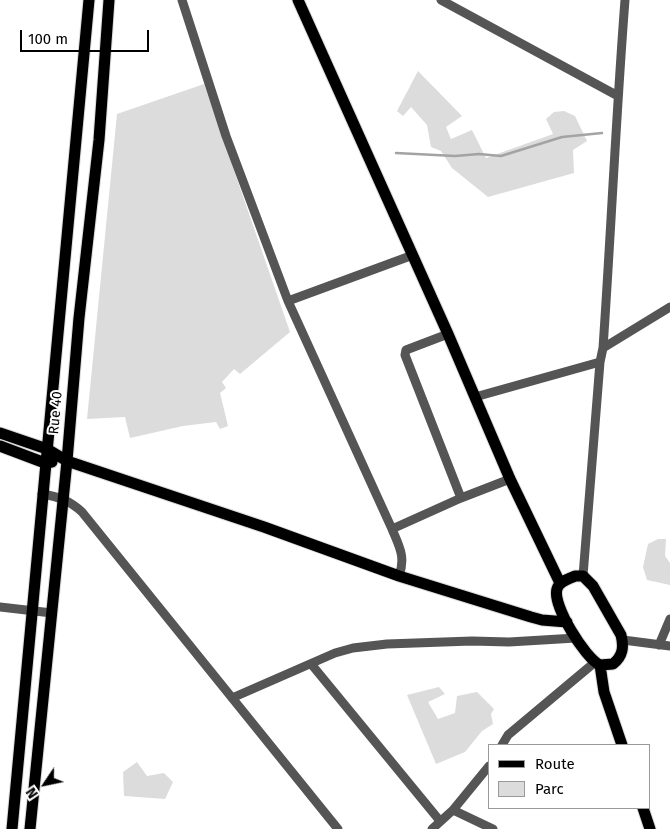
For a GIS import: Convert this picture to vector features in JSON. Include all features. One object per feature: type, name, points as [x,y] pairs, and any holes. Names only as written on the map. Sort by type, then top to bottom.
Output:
[{"type":"main road","name":"Rue 40","points":[[12,829],[89,0]]},
{"type":"main road","name":"Rue 40","points":[[30,829],[67,460],[79,318],[99,140],[109,0]]},
{"type":"main road","points":[[298,0],[448,334],[510,479],[560,583],[556,596],[561,611],[583,651],[597,664],[604,692],[622,744]]},
{"type":"main road","points":[[0,433],[47,449],[67,460],[264,527],[399,576],[531,617],[567,622]]},
{"type":"main road","points":[[0,446],[46,462],[67,460]]},
{"type":"main road","points":[[560,583],[576,576],[583,576],[593,586],[618,627],[623,640],[621,655],[613,664],[597,664]]},
{"type":"main road","points":[[643,809],[650,829]]},
{"type":"street","points":[[182,0],[226,136],[288,301],[392,529],[403,558],[403,566],[399,576]]},
{"type":"street","points":[[441,0],[618,96]]},
{"type":"street","points":[[583,576],[600,362],[603,348],[625,0]]},
{"type":"street","points":[[288,301],[412,256]]},
{"type":"street","points":[[603,348],[670,307]]},
{"type":"street","points":[[448,334],[406,350],[405,355],[460,498]]},
{"type":"street","points":[[475,397],[600,362]]},
{"type":"street","points":[[392,529],[460,498],[510,479]]},
{"type":"street","points":[[42,494],[62,497],[73,503],[82,512],[338,829]]},
{"type":"street","points":[[0,607],[52,612]]},
{"type":"street","points":[[659,645],[670,619]]},
{"type":"street","points":[[659,645],[670,637]]},
{"type":"street","points":[[232,698],[345,650],[387,644],[472,641],[509,642],[576,638]]},
{"type":"street","points":[[623,640],[670,646]]},
{"type":"street","points":[[312,664],[440,821]]},
{"type":"street","points":[[503,744],[508,735],[597,664]]},
{"type":"street","points":[[432,829],[453,810],[488,767]]},
{"type":"street","points":[[453,810],[493,829]]},
{"type":"green space","points":[[418,71],[462,116],[446,127],[451,139],[472,130],[486,158],[553,134],[546,119],[554,112],[564,111],[575,116],[587,141],[573,150],[574,173],[488,197],[452,168],[441,151],[431,147],[427,125],[411,107],[403,116],[397,111]]},
{"type":"green space","points":[[204,84],[290,332],[240,374],[234,369],[222,382],[226,388],[220,393],[228,426],[220,429],[216,422],[183,426],[130,438],[125,417],[87,419],[117,114]]},
{"type":"green space","points":[[658,539],[666,539],[665,556],[670,563],[670,585],[647,580],[643,567],[648,544]]},
{"type":"green space","points":[[439,687],[445,694],[428,702],[438,719],[455,713],[457,696],[477,692],[494,709],[491,714],[493,724],[482,731],[465,752],[436,764],[407,695]]},
{"type":"green space","points":[[137,762],[147,776],[164,773],[173,782],[165,799],[124,796],[123,772]]},
{"type":"waterway","points":[[396,153],[501,156],[562,137],[602,133]]}]
